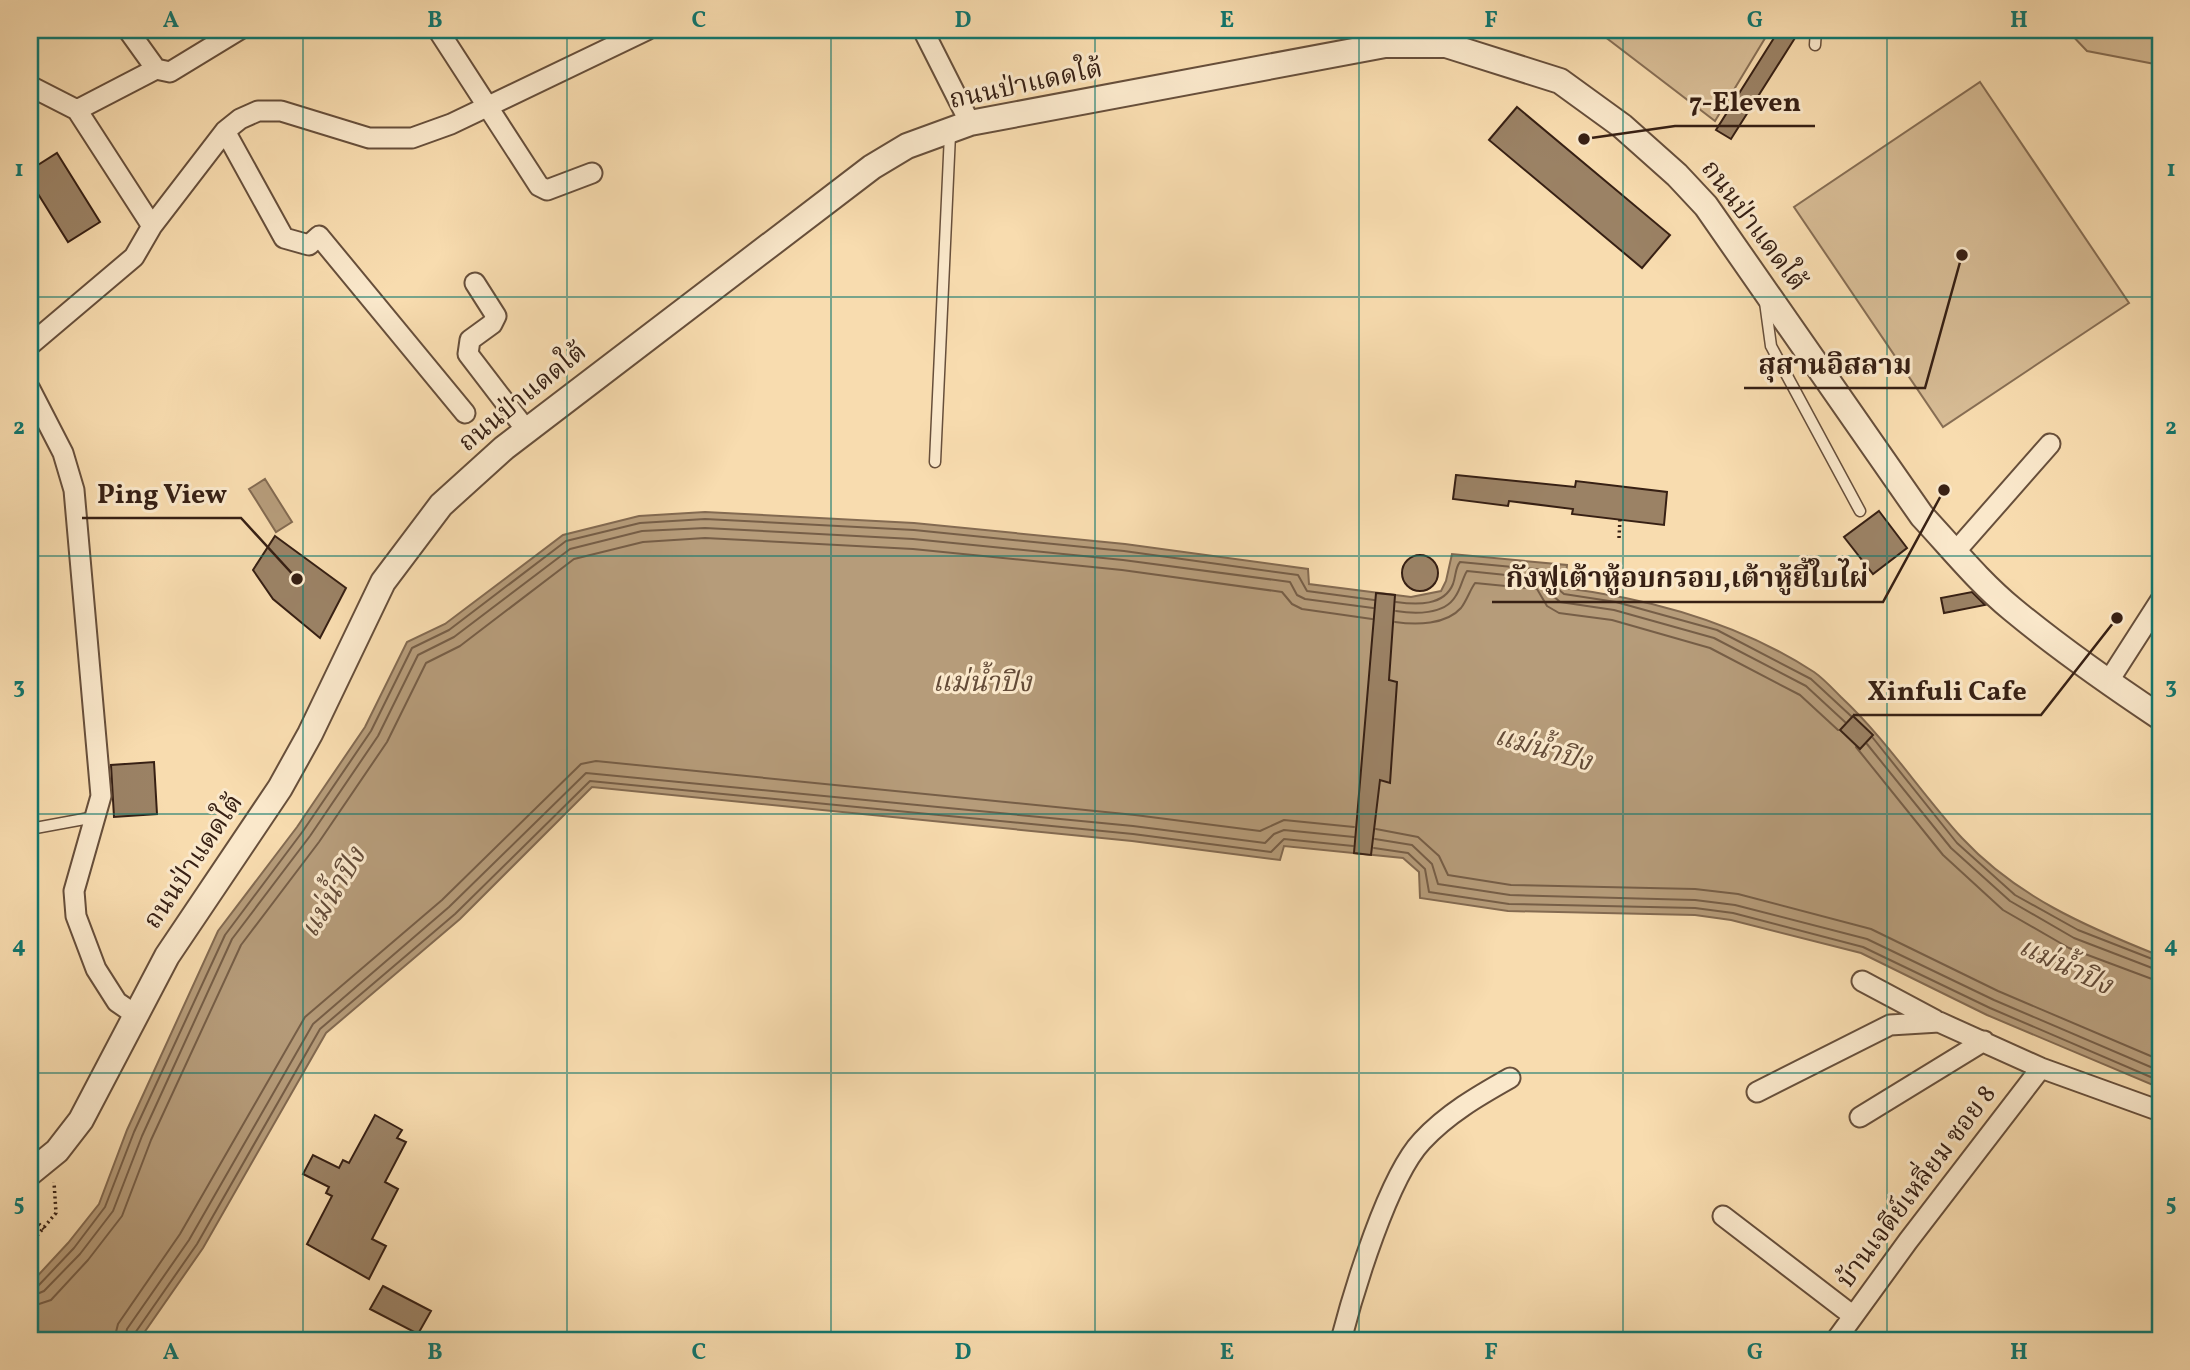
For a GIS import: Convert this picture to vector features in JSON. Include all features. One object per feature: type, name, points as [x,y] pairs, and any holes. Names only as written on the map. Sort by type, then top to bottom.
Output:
[{"type":"street","points":[[128,30],[163,71]]},
{"type":"street","points":[[77,110],[163,71],[239,30]]},
{"type":"street","points":[[439,30],[540,186],[547,190],[592,173]]},
{"type":"street","points":[[923,30],[960,127]]},
{"type":"street","points":[[30,345],[134,257],[152,226],[225,131],[240,119],[258,111],[281,111],[369,138],[412,138],[489,105],[635,33]]},
{"type":"street","name":"ถนนป่าแดดใต้","points":[[30,1173],[57,1151],[81,1120],[136,1014],[193,914],[280,788],[310,734],[383,582],[441,505],[527,430],[872,167],[907,146],[960,127],[1340,52],[1445,37],[1560,81],[1622,126],[1677,175],[1706,206],[1922,516],[1955,552],[2010,607],[2108,682],[2160,717]]},
{"type":"street","points":[[30,86],[77,110],[152,226]]},
{"type":"street","points":[[225,131],[284,238],[309,245],[319,236],[465,413]]},
{"type":"street","points":[[475,283],[496,316],[492,324],[471,338],[468,354],[527,430]]},
{"type":"street","points":[[30,389],[63,453],[74,491],[101,796],[74,891],[76,916],[96,969],[117,1002],[136,1014]]},
{"type":"street","points":[[1955,552],[2050,444]]},
{"type":"street","points":[[2108,682],[2160,601]]},
{"type":"street","points":[[1862,981],[1939,1022],[2041,1068],[2160,1111]]},
{"type":"street","points":[[1758,1092],[1890,1025],[1939,1022]]},
{"type":"street","points":[[1860,1117],[1984,1041]]},
{"type":"street","name":"บ้านเจดีย์เหลี่ยม ซอย 8","points":[[1841,1339],[1852,1315],[2041,1068]]},
{"type":"street","points":[[1341,1340],[1350,1305],[1391,1192],[1420,1142],[1469,1100],[1510,1078]]},
{"type":"street","points":[[1723,1216],[1852,1315]]},
{"type":"lane","points":[[1815,45],[1816,30]]},
{"type":"lane","points":[[935,462],[960,127]]},
{"type":"lane","points":[[1762,284],[1770,346],[1860,511]]},
{"type":"lane","points":[[30,829],[95,817]]},
{"type":"path","points":[[1619,538],[1620,519]]},
{"type":"path","points":[[30,1244],[55,1213],[54,1182]]},
{"type":"path","points":[[30,1198],[38,1223],[44,1229]]},
{"type":"shaded area","points":[[1596,30],[1770,30],[1715,121]]},
{"type":"shaded area","points":[[2067,30],[2160,30],[2160,65],[2087,51]]},
{"type":"shaded area","points":[[1980,82],[2129,303],[1943,427],[1794,207]]},
{"type":"water","points":[[265,479],[292,522],[276,532],[249,489]]},
{"type":"water","name":"แม่น้ำปิง","points":[[705,512],[914,523],[1125,544],[1308,569],[1309,584],[1411,597],[1441,591],[1452,554],[1567,565],[1565,588],[1630,599],[1726,627],[1786,655],[1821,678],[1873,731],[1962,838],[2006,877],[2054,908],[2106,934],[2160,956],[2160,1088],[1987,1015],[1861,953],[1731,920],[1695,915],[1508,911],[1420,898],[1419,872],[1403,858],[1284,846],[1280,860],[1132,841],[592,787],[460,919],[326,1033],[203,1248],[139,1340],[30,1340],[30,1284],[99,1204],[127,1130],[218,931],[297,827],[365,727],[407,642],[445,624],[563,535],[639,516]]},
{"type":"building","points":[[1779,30],[1795,38],[1731,139],[1716,130]]},
{"type":"building","points":[[1517,107],[1670,235],[1642,268],[1489,140]]},
{"type":"building","points":[[57,153],[100,222],[68,242],[30,181],[30,170]]},
{"type":"building","points":[[1456,475],[1575,487],[1576,481],[1667,492],[1664,525],[1572,514],[1573,509],[1509,501],[1508,506],[1453,499]]},
{"type":"building","points":[[1879,511],[1907,548],[1873,574],[1844,537]]},
{"type":"building","points":[[275,536],[346,588],[320,638],[273,599],[253,570]]},
{"type":"building","points":[[1420,555],[1432,561],[1438,573],[1432,585],[1420,591],[1408,585],[1402,573],[1408,561]]},
{"type":"building","points":[[1972,592],[1985,605],[1944,613],[1941,598]]},
{"type":"building","points":[[1376,593],[1395,595],[1389,680],[1397,682],[1390,783],[1380,780],[1371,855],[1354,853]]},
{"type":"building","points":[[1853,716],[1873,735],[1860,749],[1840,730]]},
{"type":"building","points":[[154,762],[157,814],[114,817],[111,765]]},
{"type":"building","points":[[375,1115],[402,1130],[397,1138],[406,1142],[385,1182],[398,1189],[372,1239],[386,1246],[369,1279],[307,1244],[332,1196],[326,1193],[329,1187],[303,1174],[313,1155],[339,1168],[343,1160],[349,1163]]},
{"type":"building","points":[[383,1286],[431,1311],[418,1334],[370,1309]]},
{"type":"place","name":"7-Eleven","points":[[1584,139]]},
{"type":"place","name":"สุสานอิสลาม","points":[[1962,255]]},
{"type":"place","name":"กังฟูเต้าหู้อบกรอบ,เต้าหู้ยี้ใบไผ่","points":[[1944,490]]},
{"type":"place","name":"Ping View","points":[[297,579]]},
{"type":"place","name":"Xinfuli Cafe","points":[[2117,618]]}]
